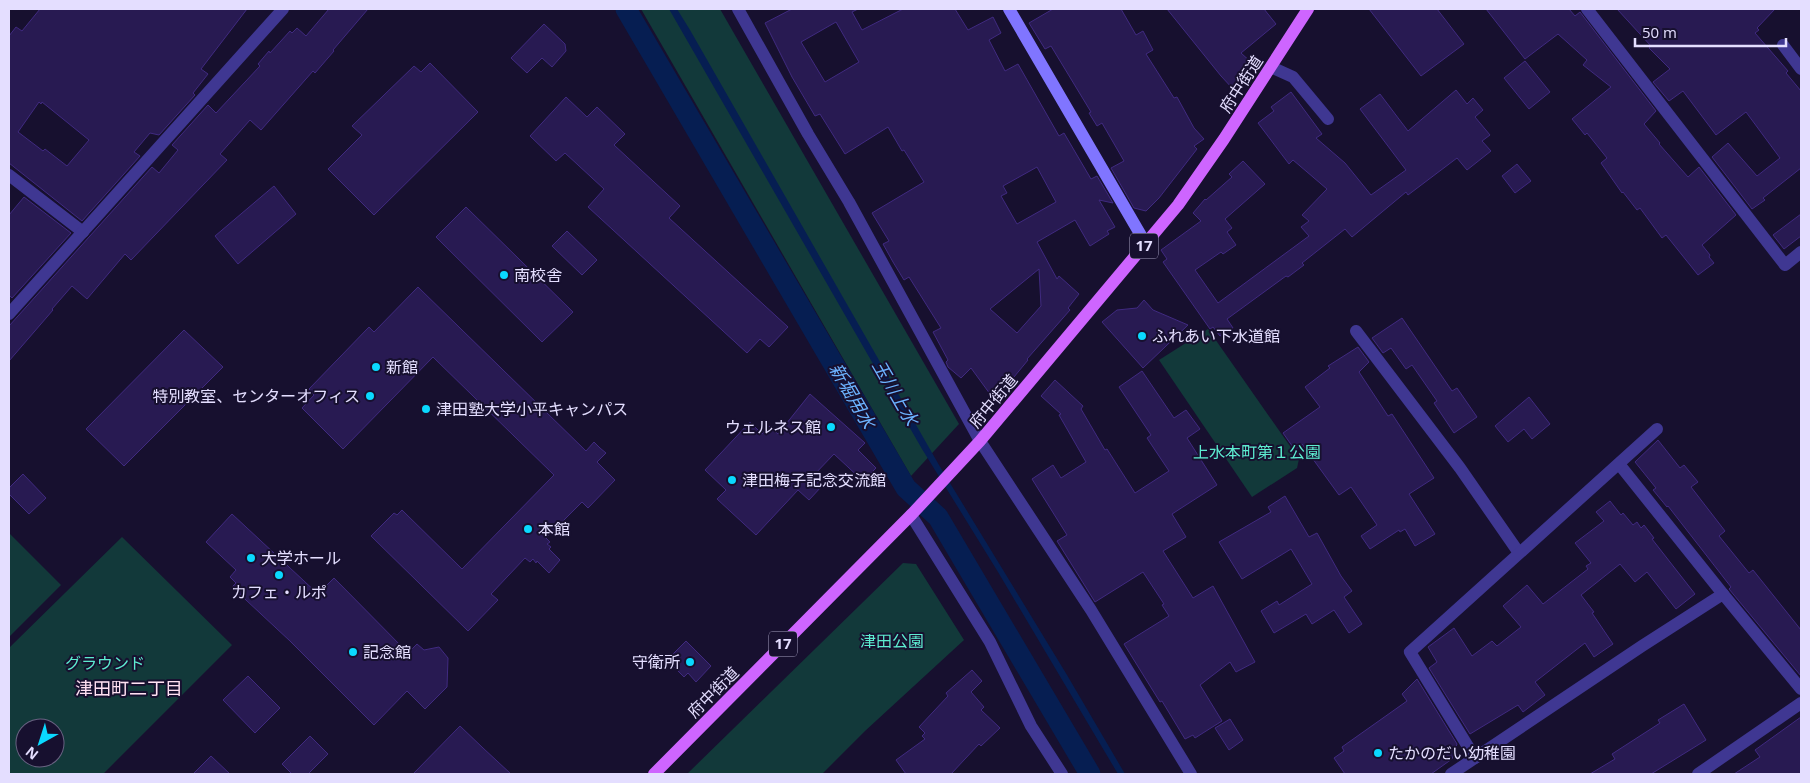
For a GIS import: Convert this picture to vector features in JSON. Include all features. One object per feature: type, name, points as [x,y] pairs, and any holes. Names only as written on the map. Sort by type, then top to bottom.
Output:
[{"type":"main road","name":"府中街道","points":[[654,774],[912,515],[980,441],[1146,244],[1202,172],[1308,9]]},
{"type":"street","points":[[9,314],[283,9]]},
{"type":"street","points":[[738,9],[803,126],[849,202],[980,441],[1091,610],[1191,774]]},
{"type":"street","points":[[1008,9],[1146,244]]},
{"type":"street","points":[[1587,9],[1785,265],[1801,252]]},
{"type":"street","points":[[1783,45],[1801,69]]},
{"type":"street","points":[[1271,67],[1293,77],[1328,119]]},
{"type":"street","points":[[9,175],[84,232]]},
{"type":"street","points":[[1356,331],[1460,468],[1519,553]]},
{"type":"street","points":[[1475,758],[1410,652],[1657,429]]},
{"type":"street","points":[[1619,464],[1801,689]]},
{"type":"street","points":[[912,515],[990,642],[1031,726],[1062,774]]},
{"type":"street","points":[[1451,774],[1723,594]]},
{"type":"street","points":[[1698,774],[1801,703]]},
{"type":"green space","points":[[641,9],[720,9],[959,424],[911,476]]},
{"type":"green space","name":"上水本町第１公園","points":[[1208,329],[1299,459],[1297,468],[1252,497],[1159,360]]},
{"type":"green space","points":[[9,533],[61,585],[9,637]]},
{"type":"green space","name":"グラウンド","points":[[122,537],[232,645],[103,774],[9,774],[9,648]]},
{"type":"green space","name":"津田公園","points":[[903,563],[916,564],[964,640],[865,731],[822,774],[687,774]]},
{"type":"water","name":"玉川上水","points":[[669,9],[677,9],[690,30],[939,465],[1125,774],[1118,774],[998,572],[922,449]]},
{"type":"building","points":[[40,9],[247,9],[201,69],[208,74],[193,93],[195,95],[159,135],[150,133],[134,152],[140,156],[82,221],[9,163],[9,36],[16,27],[22,31]],"holes":[[[39,102],[41,104],[42,102],[89,140],[67,166],[18,132]]]},
{"type":"building","points":[[329,9],[368,9],[315,73],[313,71],[261,130],[250,120],[220,154],[227,160],[131,260],[125,254],[87,299],[72,286],[9,361],[9,326],[152,167],[159,173],[178,150],[172,145],[208,105],[216,113],[260,66],[258,64],[269,51],[270,53],[290,31],[292,33],[297,28],[306,36]]},
{"type":"building","points":[[792,9],[858,9],[852,12],[862,30],[903,9],[955,9],[968,30],[993,17],[1001,33],[989,40],[1005,71],[1018,64],[1059,136],[1064,133],[1091,179],[1097,176],[1113,203],[1099,200],[1115,227],[1107,231],[1109,234],[1090,246],[1075,220],[1037,242],[1057,279],[1059,276],[1079,294],[1068,308],[1070,310],[1027,359],[1014,377],[990,394],[971,368],[961,378],[948,367],[946,362],[948,360],[933,332],[941,328],[909,277],[904,280],[893,262],[883,244],[889,241],[872,213],[924,182],[888,127],[845,154],[820,114],[815,116],[792,77],[765,23]],"holes":[[[836,22],[859,62],[825,82],[801,42]],[[1037,167],[1056,202],[1017,224],[1001,196],[1007,193],[1003,186]],[[1039,269],[1041,306],[1017,333],[990,309]]]},
{"type":"building","points":[[1053,9],[1121,9],[1136,35],[1143,31],[1153,50],[1146,54],[1174,98],[1177,97],[1194,128],[1204,139],[1194,146],[1197,149],[1159,198],[1146,211],[1134,208],[1111,168],[1124,161],[1102,123],[1097,126],[1089,113],[1091,112],[1051,46],[1045,49],[1029,23]]},
{"type":"building","points":[[1167,9],[1264,9],[1276,24],[1241,53],[1252,63],[1234,90]]},
{"type":"building","points":[[1369,9],[1437,9],[1464,44],[1421,76]]},
{"type":"building","points":[[1486,9],[1569,9],[1575,16],[1580,12],[1656,111],[1644,124],[1659,144],[1688,177],[1699,167],[1736,215],[1702,245],[1714,263],[1698,275],[1666,235],[1662,238],[1640,208],[1637,210],[1622,193],[1601,163],[1607,158],[1587,133],[1585,135],[1572,119],[1611,87],[1583,65],[1587,60],[1558,34],[1525,59]]},
{"type":"building","points":[[1617,9],[1775,9],[1757,28],[1759,30],[1755,33],[1788,71],[1786,73],[1801,91],[1801,168],[1752,209],[1712,157],[1728,143],[1757,176],[1780,158],[1746,112],[1716,135],[1683,91],[1669,101],[1653,82],[1670,69],[1649,48],[1651,46]]},
{"type":"building","points":[[544,24],[565,44],[566,51],[552,67],[542,58],[527,73],[511,58]]},
{"type":"building","points":[[1525,61],[1550,92],[1529,109],[1504,78]]},
{"type":"building","points":[[430,63],[478,112],[374,215],[328,169],[362,135],[352,126],[414,66],[421,72]]},
{"type":"building","points":[[1456,90],[1467,104],[1473,98],[1483,110],[1475,117],[1490,135],[1482,141],[1491,151],[1467,170],[1457,158],[1408,195],[1406,192],[1352,237],[1345,229],[1302,263],[1304,265],[1227,319],[1233,328],[1220,336],[1213,327],[1210,329],[1163,262],[1167,259],[1161,250],[1201,221],[1193,213],[1205,199],[1232,177],[1229,174],[1243,161],[1265,184],[1225,219],[1232,228],[1227,232],[1236,245],[1223,254],[1221,252],[1195,270],[1218,303],[1309,236],[1301,227],[1309,221],[1302,215],[1327,189],[1293,160],[1289,164],[1258,123],[1274,111],[1271,107],[1291,92],[1322,134],[1316,138],[1345,163],[1371,195],[1406,170],[1360,109],[1380,94],[1408,131]]},
{"type":"building","points":[[566,97],[587,117],[597,107],[625,134],[614,145],[680,206],[669,218],[788,327],[769,347],[760,339],[747,353],[588,207],[604,189],[565,153],[556,161],[530,136]]},
{"type":"building","points":[[1517,164],[1531,181],[1515,193],[1502,176]]},
{"type":"building","points":[[274,186],[296,214],[238,264],[215,236]]},
{"type":"building","points":[[24,197],[71,233],[12,298],[9,295],[9,215]]},
{"type":"building","name":"南校舎","points":[[466,207],[573,312],[542,342],[436,237]]},
{"type":"building","points":[[1801,214],[1801,236],[1784,249],[1773,235]]},
{"type":"building","points":[[567,231],[597,260],[582,275],[552,246]]},
{"type":"building","points":[[418,287],[586,451],[594,442],[606,453],[597,462],[615,480],[588,508],[582,502],[546,538],[550,542],[547,544],[551,547],[549,549],[560,560],[549,573],[537,561],[536,563],[533,559],[530,562],[525,558],[491,594],[498,600],[468,631],[371,536],[394,513],[397,515],[402,510],[462,569],[554,475],[433,357],[343,449],[302,408],[314,395],[309,389],[369,327],[374,332]]},
{"type":"building","points":[[1144,300],[1153,310],[1188,325],[1143,368],[1102,322],[1117,310],[1137,308]]},
{"type":"building","points":[[1402,318],[1452,391],[1457,388],[1477,417],[1454,433],[1434,403],[1437,401],[1412,365],[1406,369],[1391,348],[1383,353],[1372,338]]},
{"type":"building","points":[[184,330],[223,367],[124,466],[86,429]]},
{"type":"building","points":[[1358,347],[1369,362],[1359,372],[1388,416],[1392,414],[1434,478],[1409,494],[1435,534],[1415,546],[1405,529],[1400,532],[1399,530],[1370,549],[1361,536],[1377,525],[1351,487],[1339,495],[1302,444],[1295,450],[1283,433],[1320,407],[1305,387],[1330,368],[1328,366]]},
{"type":"building","points":[[1142,371],[1174,418],[1186,410],[1200,429],[1187,438],[1217,485],[1172,514],[1186,537],[1163,551],[1193,598],[1213,586],[1255,662],[1236,672],[1230,662],[1200,685],[1222,721],[1195,738],[1193,735],[1185,739],[1124,644],[1169,616],[1162,605],[1164,604],[1143,572],[1095,602],[1057,541],[1067,535],[1032,479],[1053,465],[1061,478],[1086,462],[1059,415],[1061,414],[1041,396],[1055,380],[1083,406],[1081,409],[1105,450],[1107,449],[1135,493],[1169,471],[1147,438],[1151,435],[1119,387]]},
{"type":"building","points":[[810,394],[865,443],[858,450],[876,468],[863,481],[834,454],[812,477],[822,486],[809,500],[798,490],[756,535],[717,499],[726,490],[705,470],[750,422],[762,434],[769,426],[778,434]]},
{"type":"building","points":[[1529,397],[1550,424],[1532,439],[1524,429],[1508,442],[1495,426]]},
{"type":"building","points":[[1658,440],[1680,468],[1684,465],[1698,482],[1691,487],[1725,531],[1719,536],[1749,573],[1753,570],[1801,630],[1801,676],[1729,589],[1731,587],[1668,506],[1653,490],[1656,488],[1635,462]]},
{"type":"building","points":[[23,474],[46,498],[29,514],[9,494],[9,488]]},
{"type":"building","points":[[1285,496],[1309,537],[1317,533],[1341,576],[1352,591],[1344,597],[1362,624],[1349,633],[1334,610],[1312,624],[1306,614],[1274,633],[1261,611],[1277,601],[1279,605],[1312,584],[1291,549],[1242,579],[1219,542],[1271,512],[1268,507]]},
{"type":"building","points":[[1610,501],[1621,515],[1623,513],[1633,525],[1637,522],[1641,528],[1644,525],[1654,538],[1652,539],[1695,594],[1676,609],[1647,572],[1635,582],[1620,564],[1581,595],[1594,612],[1592,613],[1613,644],[1594,657],[1585,643],[1535,682],[1545,695],[1523,712],[1518,705],[1470,734],[1429,668],[1437,662],[1428,647],[1454,628],[1472,656],[1492,641],[1497,646],[1521,627],[1503,606],[1527,585],[1543,604],[1588,569],[1586,566],[1591,563],[1575,543],[1604,521],[1596,512]]},
{"type":"building","points":[[232,514],[318,594],[334,578],[408,653],[417,644],[424,650],[439,647],[448,658],[447,687],[425,709],[407,691],[374,725],[290,641],[232,587],[236,583],[230,577],[236,570],[206,542]]},
{"type":"building","name":"守衛所","points":[[686,641],[711,666],[696,682],[688,673],[684,677],[671,664],[675,660],[671,656]]},
{"type":"building","points":[[972,670],[982,681],[971,692],[984,707],[981,710],[1000,728],[981,746],[979,744],[951,774],[906,774],[896,760],[925,739],[922,736],[925,733],[919,727],[948,696],[946,693]]},
{"type":"building","points":[[248,676],[280,708],[255,733],[223,700]]},
{"type":"building","points":[[1417,679],[1457,744],[1452,759],[1431,774],[1345,774],[1334,758],[1344,751],[1342,747],[1407,701],[1402,694]]},
{"type":"building","points":[[1684,704],[1706,740],[1651,774],[1590,774],[1615,759],[1612,754],[1660,723],[1658,720]]},
{"type":"building","points":[[1801,717],[1801,774],[1734,774],[1760,757],[1755,750]]},
{"type":"building","points":[[1230,719],[1243,740],[1229,750],[1215,728]]},
{"type":"building","points":[[460,726],[483,748],[511,774],[413,774]]},
{"type":"building","points":[[310,736],[328,754],[308,774],[292,774],[282,764]]},
{"type":"building","points":[[211,756],[230,774],[193,774]]},
{"type":"waterway","name":"新堀用水","points":[[626,9],[906,488],[938,517],[1090,774]]},
{"type":"place","name":"南校舎","points":[[504,275]]},
{"type":"place","name":"ふれあい下水道館","points":[[1142,336]]},
{"type":"place","name":"新館","points":[[376,367]]},
{"type":"place","name":"特別教室、センターオフィス","points":[[370,396]]},
{"type":"place","name":"津田塾大学小平キャンパス","points":[[426,409]]},
{"type":"place","name":"ウェルネス館","points":[[831,427]]},
{"type":"place","name":"津田梅子記念交流館","points":[[732,480]]},
{"type":"place","name":"本館","points":[[528,529]]},
{"type":"place","name":"大学ホール","points":[[251,558]]},
{"type":"place","name":"カフェ・ルポ","points":[[279,575]]},
{"type":"place","name":"記念館","points":[[353,652]]},
{"type":"place","name":"守衛所","points":[[690,662]]},
{"type":"place","name":"たかのだい幼稚園","points":[[1378,753]]},
{"type":"district","name":"津田町二丁目","points":[[129,689]]}]
